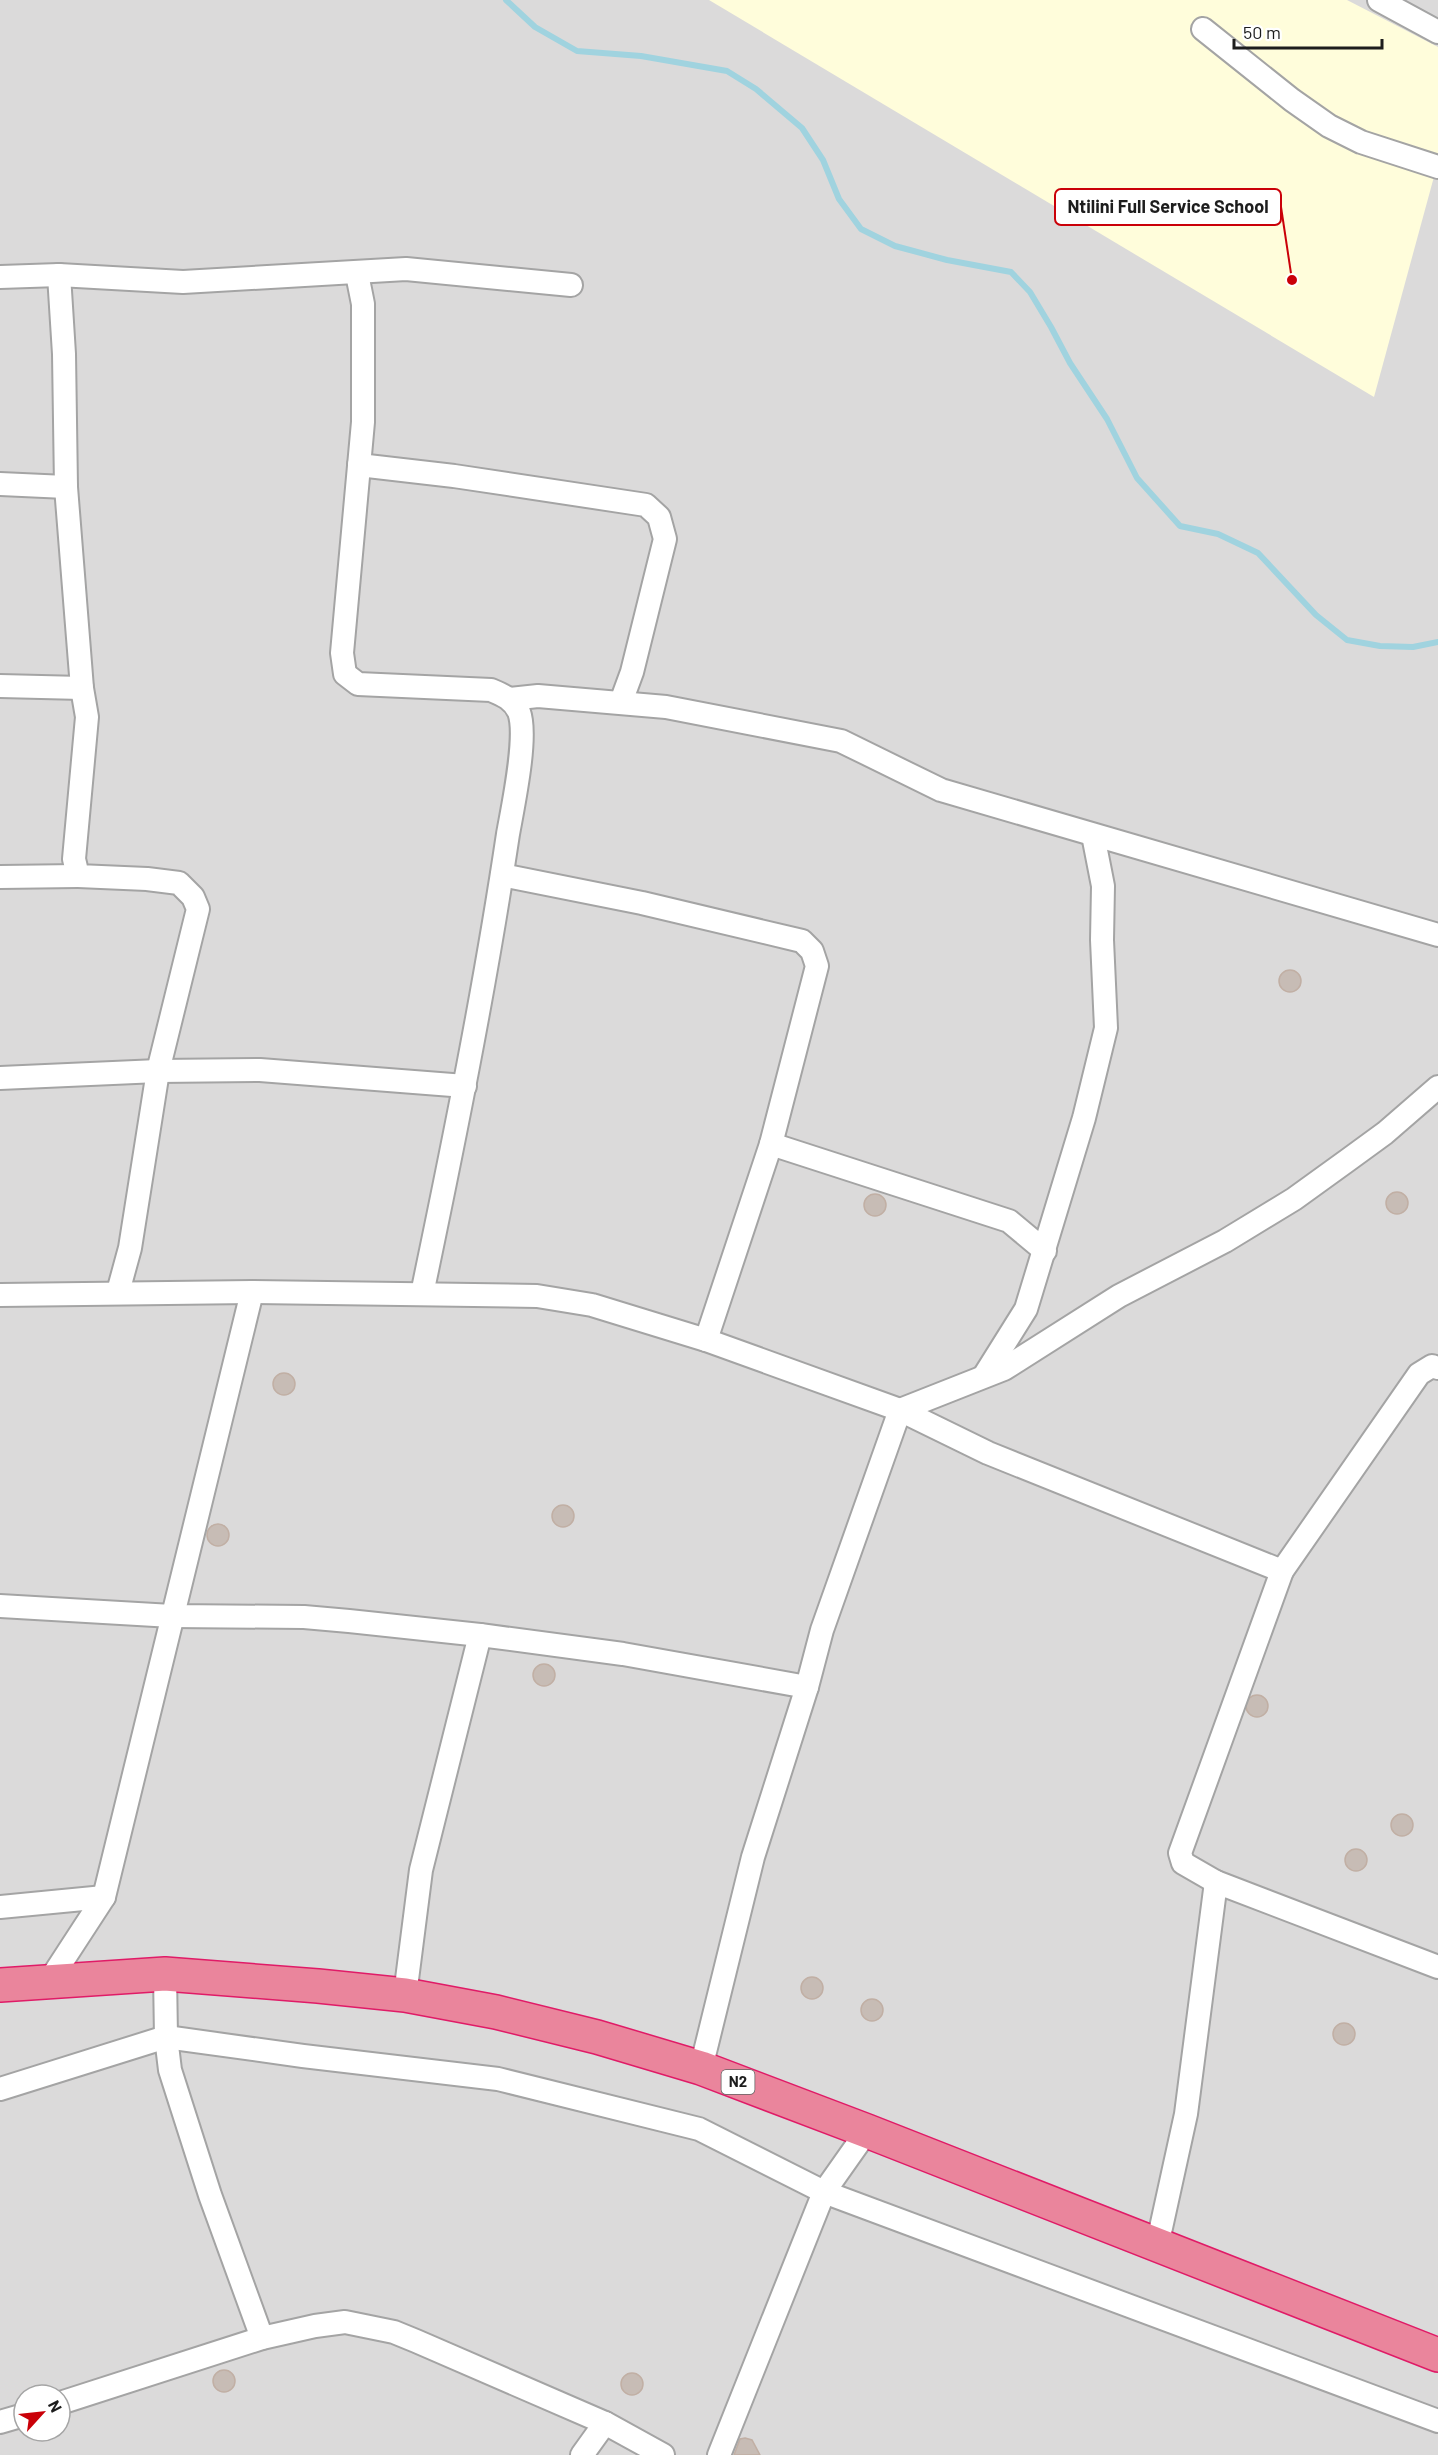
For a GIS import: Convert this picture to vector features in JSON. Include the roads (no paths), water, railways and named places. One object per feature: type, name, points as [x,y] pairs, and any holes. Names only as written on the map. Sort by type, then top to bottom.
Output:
[{"type":"highway","name":"N2","points":[[0,1985],[165,1974],[405,1995],[496,2012],[574,2031],[701,2068],[1438,2355]]},
{"type":"street","points":[[1379,0],[1438,32]]},
{"type":"street","points":[[1203,29],[1292,100],[1329,126],[1371,145],[1438,167]]},
{"type":"street","points":[[0,277],[59,275],[183,282],[357,274],[406,269],[571,285]]},
{"type":"street","points":[[357,274],[363,304],[363,422],[342,652],[345,674],[358,684],[491,690],[510,699],[538,696],[666,707],[841,741],[941,790],[1438,935]]},
{"type":"street","points":[[59,275],[64,354],[66,487],[82,688],[87,717],[74,859],[78,876]]},
{"type":"street","points":[[359,465],[454,476],[646,505],[659,517],[665,539],[632,672],[621,702]]},
{"type":"street","points":[[0,484],[66,487]]},
{"type":"street","points":[[0,686],[82,688]]},
{"type":"street","points":[[422,1294],[465,1086],[502,875],[521,749],[519,713],[510,699]]},
{"type":"street","points":[[984,1376],[1026,1309],[1084,1118],[1106,1028],[1102,940],[1103,886],[1093,835]]},
{"type":"street","points":[[502,875],[642,903],[802,941],[812,951],[817,966],[771,1144],[706,1340]]},
{"type":"street","points":[[0,877],[78,876],[179,883],[193,897],[198,909],[159,1071],[130,1248],[118,1292]]},
{"type":"street","points":[[0,1078],[159,1071],[260,1070],[465,1086]]},
{"type":"street","points":[[701,2068],[753,1857],[807,1686],[822,1629],[900,1410],[1004,1369],[1119,1296],[1225,1241],[1294,1198],[1385,1133],[1438,1087]]},
{"type":"street","points":[[771,1144],[1009,1221],[1045,1251]]},
{"type":"street","points":[[0,1295],[118,1292],[422,1294],[537,1296],[592,1305],[706,1340],[900,1410],[988,1453],[1282,1571]]},
{"type":"street","points":[[50,1980],[104,1897],[252,1292]]},
{"type":"street","points":[[1438,1368],[1432,1366],[1419,1374],[1282,1571],[1180,1853],[1183,1863],[1216,1882],[1438,1967]]},
{"type":"street","points":[[0,1606],[172,1616],[304,1617],[480,1635],[623,1654],[807,1686]]},
{"type":"street","points":[[405,1995],[421,1870],[480,1635]]},
{"type":"street","points":[[1157,2246],[1186,2114],[1216,1882]]},
{"type":"street","points":[[0,1906],[104,1897]]},
{"type":"street","points":[[165,1974],[166,2037],[170,2070],[179,2103],[262,2338]]},
{"type":"street","points":[[0,2089],[166,2037],[498,2079],[699,2129],[824,2192],[1438,2421]]},
{"type":"street","points":[[719,2455],[824,2192],[867,2131]]},
{"type":"street","points":[[72,2399],[262,2338],[345,2322],[367,2325],[416,2341],[606,2423],[663,2455]]},
{"type":"street","points":[[582,2455],[606,2423]]},
{"type":"waterway","points":[[506,0],[535,27],[577,51],[641,56],[727,71],[756,89],[802,128],[823,160],[839,199],[861,229],[895,246],[947,260],[1011,272],[1030,292],[1070,363],[1107,419],[1137,478],[1180,526],[1218,534],[1258,553],[1316,615],[1347,640],[1380,646],[1413,647],[1438,642]]},
{"type":"place","name":"Ntilini Full Service School","points":[[1292,280]]}]
